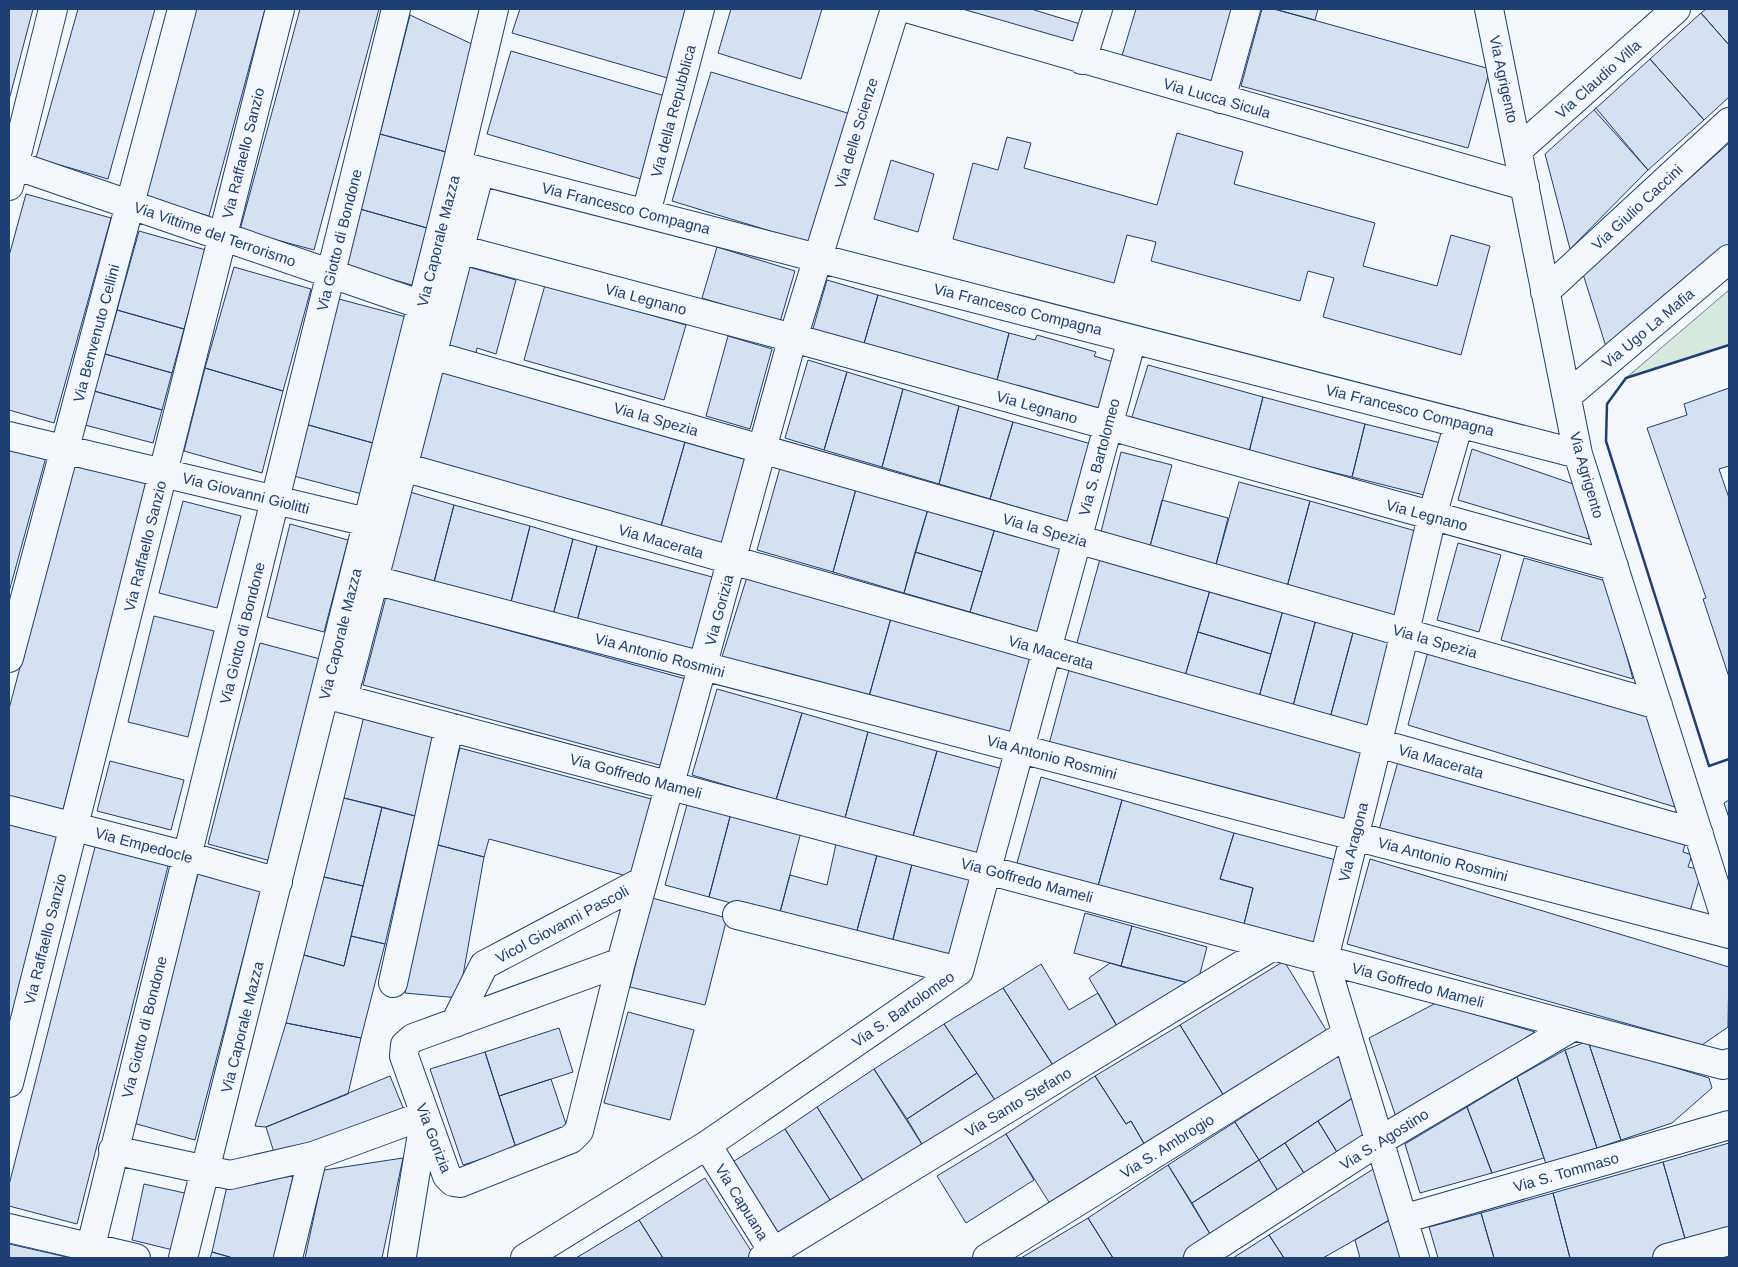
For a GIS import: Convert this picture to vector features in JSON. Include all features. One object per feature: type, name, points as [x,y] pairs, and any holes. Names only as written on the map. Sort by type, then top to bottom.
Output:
[{"type":"street","points":[[11,171],[53,9]]},
{"type":"street","name":"Via Benvenuto Cellini","points":[[9,658],[182,9]]},
{"type":"street","name":"Via Raffaello Sanzio","points":[[9,1083],[221,236],[280,9]]},
{"type":"street","name":"Via Giotto di Bondone","points":[[89,1253],[396,9]]},
{"type":"street","name":"Via Caporale Mazza","points":[[183,1258],[278,882],[334,697],[374,580],[459,249],[469,168],[494,9]]},
{"type":"street","name":"Via della Repubblica","points":[[646,213],[700,9]]},
{"type":"street","name":"Via delle Scienze","points":[[818,258],[895,9]]},
{"type":"street","name":"Via Lucca Sicula","points":[[910,9],[1525,186]]},
{"type":"street","points":[[1082,60],[1098,9]]},
{"type":"street","points":[[1221,99],[1246,9]]},
{"type":"street","name":"Via Claudio Villa","points":[[1519,149],[1676,9]]},
{"type":"street","name":"Via Agrigento","points":[[1493,11],[1545,292],[1578,454],[1700,834],[1729,932]]},
{"type":"street","name":"Via Giulio Caccini","points":[[1545,292],[1729,122]]},
{"type":"street","name":"Via Caporale Mazza","points":[[334,697],[368,522],[422,305],[469,168]]},
{"type":"street","name":"Via Francesco Compagna","points":[[469,168],[1578,454]]},
{"type":"street","name":"Via Vittime del Terrorismo","points":[[11,171],[130,205],[422,305]]},
{"type":"street","name":"Via Legnano","points":[[459,249],[793,338],[1107,427],[1614,566]]},
{"type":"street","name":"Via Gorizia","points":[[621,962],[413,1038],[406,1044],[404,1056],[447,1176],[453,1182],[460,1183],[576,1136],[621,962],[762,449],[818,258]]},
{"type":"street","name":"Via Ugo La Mafia","points":[[1566,396],[1729,259]]},
{"type":"street","name":"Via S. Bartolomeo","points":[[525,1258],[707,1145],[959,971],[1132,339]]},
{"type":"street","name":"Via la Spezia","points":[[432,355],[1658,704]]},
{"type":"street","name":"Via Aragona","points":[[1324,959],[1432,516],[1459,423]]},
{"type":"street","name":"Via Giovanni Giolitti","points":[[9,436],[368,522]]},
{"type":"street","name":"Via Macerata","points":[[403,467],[1700,834]]},
{"type":"street","name":"Via Antonio Rosmini","points":[[374,580],[1729,932]]},
{"type":"street","name":"Via Goffredo Mameli","points":[[334,697],[1574,1026],[1723,1065],[1729,1063]]},
{"type":"street","points":[[394,983],[449,727]]},
{"type":"street","name":"Via Empedocle","points":[[9,810],[187,856],[278,882]]},
{"type":"street","name":"Vicol Giovanni Pascoli","points":[[455,1023],[484,965],[643,881]]},
{"type":"street","points":[[737,915],[959,971]]},
{"type":"street","name":"Via Santo Stefano","points":[[771,1256],[1273,946]]},
{"type":"street","points":[[1324,959],[1381,1140],[1415,1258]]},
{"type":"street","name":"Via S. Agostino","points":[[1198,1258],[1381,1140],[1574,1026]]},
{"type":"street","name":"Via S. Ambrogio","points":[[987,1258],[1347,1034]]},
{"type":"street","points":[[113,1150],[230,1175],[312,1156],[425,1115],[402,1256]]},
{"type":"street","name":"Via S. Tommaso","points":[[1403,1219],[1729,1125]]},
{"type":"street","name":"Via Capuana","points":[[707,1145],[771,1256]]},
{"type":"street","points":[[288,1258],[312,1156]]},
{"type":"street","points":[[9,1228],[89,1253],[136,1258]]},
{"type":"street","points":[[1667,1258],[1729,1241]]},
{"type":"shaded area","points":[[1729,290],[1729,345],[1626,378]]},
{"type":"building","points":[[9,9],[33,9],[9,100]]},
{"type":"building","points":[[78,9],[155,9],[108,179],[36,158]]},
{"type":"building","points":[[194,9],[265,9],[209,216],[143,197]]},
{"type":"building","points":[[300,9],[379,9],[314,250],[240,230]]},
{"type":"building","points":[[520,9],[691,9],[671,79],[512,33]]},
{"type":"building","points":[[731,9],[822,9],[801,79],[718,53]]},
{"type":"building","points":[[936,9],[1031,9],[1087,26],[1078,55]]},
{"type":"building","points":[[1136,9],[1238,9],[1214,87],[1121,59]]},
{"type":"building","points":[[1262,9],[1274,9],[1490,69],[1468,148],[1241,86]]},
{"type":"building","points":[[1274,9],[1318,9],[1315,20]]},
{"type":"building","points":[[1706,9],[1729,9],[1729,45],[1701,13]]},
{"type":"building","points":[[1701,13],[1729,45],[1729,97],[1704,120],[1650,59]]},
{"type":"building","points":[[410,15],[474,45],[446,152],[380,134]]},
{"type":"building","points":[[511,51],[665,96],[641,179],[487,134]]},
{"type":"building","points":[[1650,59],[1704,120],[1648,170],[1594,110]]},
{"type":"building","points":[[711,72],[854,115],[816,245],[672,201]]},
{"type":"building","points":[[1596,108],[1648,170],[1570,249],[1545,154]]},
{"type":"building","points":[[1177,133],[1243,152],[1234,184],[1375,223],[1363,266],[1437,286],[1451,235],[1490,246],[1461,355],[1323,317],[1334,278],[1308,271],[1300,301],[1151,261],[1156,242],[1127,235],[1114,283],[953,239],[973,163],[998,170],[1007,137],[1031,143],[1024,168],[1157,205]]},
{"type":"building","points":[[380,134],[446,152],[427,228],[360,209]]},
{"type":"building","points":[[1729,143],[1729,246],[1608,353],[1583,274]]},
{"type":"building","points":[[891,160],[934,174],[918,232],[874,219]]},
{"type":"building","points":[[26,194],[111,218],[54,423],[9,410],[9,256]]},
{"type":"building","points":[[360,209],[427,228],[412,285],[345,266]]},
{"type":"building","points":[[139,231],[206,250],[184,329],[117,310]]},
{"type":"building","points":[[717,247],[795,271],[780,322],[702,298]]},
{"type":"building","points":[[465,266],[516,280],[496,354],[477,348],[476,353],[443,344]]},
{"type":"building","points":[[234,267],[311,289],[283,391],[205,368]]},
{"type":"building","points":[[827,280],[878,295],[863,347],[812,332]]},
{"type":"building","points":[[545,285],[686,325],[664,400],[524,360]]},
{"type":"building","points":[[878,295],[1009,333],[996,384],[863,347]]},
{"type":"building","points":[[339,299],[410,318],[380,445],[305,424]]},
{"type":"building","points":[[117,310],[184,329],[172,373],[105,354]]},
{"type":"building","points":[[1009,333],[1035,340],[1037,335],[1096,352],[1094,356],[1120,364],[1105,416],[996,384]]},
{"type":"building","points":[[728,336],[772,349],[750,429],[706,416]]},
{"type":"building","points":[[105,354],[172,373],[162,410],[94,391]]},
{"type":"building","points":[[808,360],[847,372],[824,450],[785,438]]},
{"type":"building","points":[[1148,365],[1263,397],[1249,452],[1131,420]]},
{"type":"building","points":[[205,368],[283,391],[262,473],[184,451]]},
{"type":"building","points":[[438,371],[685,442],[661,526],[414,456]]},
{"type":"building","points":[[847,372],[903,389],[882,467],[824,450]]},
{"type":"building","points":[[1729,388],[1729,466],[1719,469],[1729,498],[1729,677],[1703,599],[1706,598],[1647,428],[1687,415],[1684,404]]},
{"type":"building","points":[[903,389],[959,406],[939,484],[882,467]]},
{"type":"building","points":[[94,391],[162,410],[153,443],[85,425]]},
{"type":"building","points":[[1263,397],[1365,424],[1352,477],[1249,452]]},
{"type":"building","points":[[959,406],[1013,422],[990,499],[939,484]]},
{"type":"building","points":[[1013,422],[1095,445],[1074,524],[990,499]]},
{"type":"building","points":[[305,424],[380,445],[366,495],[290,475]]},
{"type":"building","points":[[1365,424],[1445,444],[1432,497],[1352,477]]},
{"type":"building","points":[[685,442],[748,460],[725,544],[661,526]]},
{"type":"building","points":[[9,447],[46,457],[9,592]]},
{"type":"building","points":[[1472,449],[1582,487],[1589,539],[1458,500]]},
{"type":"building","points":[[1121,452],[1172,465],[1149,550],[1100,536]]},
{"type":"building","points":[[74,462],[149,482],[63,810],[9,796],[9,709]]},
{"type":"building","points":[[780,468],[856,489],[833,572],[757,550]]},
{"type":"building","points":[[1239,482],[1310,501],[1287,587],[1215,568]]},
{"type":"building","points":[[856,489],[928,509],[904,593],[833,572]]},
{"type":"building","points":[[403,490],[454,505],[434,582],[382,569]]},
{"type":"building","points":[[1162,500],[1228,518],[1215,568],[1149,550]]},
{"type":"building","points":[[183,501],[241,516],[217,608],[159,593]]},
{"type":"building","points":[[1310,501],[1423,533],[1400,618],[1287,587]]},
{"type":"building","points":[[454,505],[530,526],[511,602],[434,582]]},
{"type":"building","points":[[928,509],[995,528],[982,572],[915,552]]},
{"type":"building","points":[[290,524],[348,540],[324,632],[267,617]]},
{"type":"building","points":[[530,526],[573,539],[553,615],[511,602]]},
{"type":"building","points":[[995,528],[1068,549],[1044,634],[970,612]]},
{"type":"building","points":[[573,539],[597,546],[577,621],[553,615]]},
{"type":"building","points":[[1458,543],[1501,555],[1479,632],[1437,620]]},
{"type":"building","points":[[597,546],[716,578],[696,653],[577,621]]},
{"type":"building","points":[[915,552],[982,572],[970,612],[904,593]]},
{"type":"building","points":[[1524,558],[1606,581],[1633,679],[1501,640]]},
{"type":"building","points":[[1100,559],[1210,590],[1185,676],[1076,646]]},
{"type":"building","points":[[747,577],[891,618],[868,700],[721,660]]},
{"type":"building","points":[[1210,590],[1283,610],[1271,654],[1198,632]]},
{"type":"building","points":[[386,597],[686,679],[663,766],[363,685]]},
{"type":"building","points":[[1283,610],[1316,619],[1293,706],[1259,697]]},
{"type":"building","points":[[154,616],[214,631],[188,737],[128,722]]},
{"type":"building","points":[[891,618],[1036,659],[1014,741],[868,700]]},
{"type":"building","points":[[1316,619],[1354,629],[1330,718],[1293,706]]},
{"type":"building","points":[[1354,629],[1395,642],[1372,730],[1330,718]]},
{"type":"building","points":[[1198,632],[1271,654],[1259,697],[1185,676]]},
{"type":"building","points":[[260,643],[324,660],[271,861],[208,844]]},
{"type":"building","points":[[1429,648],[1645,711],[1675,807],[1408,725]]},
{"type":"building","points":[[1069,670],[1365,750],[1345,825],[1049,744]]},
{"type":"building","points":[[717,689],[802,713],[776,800],[692,775]]},
{"type":"building","points":[[802,713],[868,732],[845,818],[776,800]]},
{"type":"building","points":[[364,716],[436,733],[415,816],[344,798]]},
{"type":"building","points":[[868,732],[937,751],[913,836],[845,818]]},
{"type":"building","points":[[460,748],[659,801],[638,879],[489,839],[484,857],[434,844]]},
{"type":"building","points":[[937,751],[1007,770],[983,855],[913,836]]},
{"type":"building","points":[[1399,758],[1686,840],[1683,852],[1692,855],[1688,867],[1702,870],[1688,918],[1379,830]]},
{"type":"building","points":[[110,761],[184,780],[171,830],[97,811]]},
{"type":"building","points":[[1041,777],[1122,800],[1098,886],[1017,863]]},
{"type":"building","points":[[344,798],[382,807],[363,886],[324,877]]},
{"type":"building","points":[[1122,800],[1234,833],[1220,879],[1253,888],[1243,928],[1098,886]]},
{"type":"building","points":[[1729,800],[1729,818],[1724,803]]},
{"type":"building","points":[[688,801],[731,813],[709,897],[665,885]]},
{"type":"building","points":[[382,807],[415,816],[385,944],[351,936]]},
{"type":"building","points":[[731,813],[801,832],[779,916],[709,897]]},
{"type":"building","points":[[9,821],[59,834],[9,1031]]},
{"type":"building","points":[[1234,833],[1340,861],[1317,947],[1243,928],[1253,888],[1220,879]]},
{"type":"building","points":[[96,843],[169,862],[77,1224],[9,1206],[9,1185]]},
{"type":"building","points":[[434,844],[484,857],[459,998],[405,993]]},
{"type":"building","points":[[836,844],[877,855],[855,938],[779,916],[790,875],[827,885]]},
{"type":"building","points":[[877,855],[912,864],[891,947],[855,938]]},
{"type":"building","points":[[1370,859],[1729,967],[1728,1027],[1702,1045],[1347,944]]},
{"type":"building","points":[[912,864],[978,881],[957,964],[891,947]]},
{"type":"building","points":[[199,870],[262,887],[195,1140],[133,1123]]},
{"type":"building","points":[[324,877],[363,886],[344,966],[304,955]]},
{"type":"building","points":[[652,898],[727,918],[705,1005],[630,987]]},
{"type":"building","points":[[1085,913],[1132,926],[1121,966],[1074,953]]},
{"type":"building","points":[[1132,926],[1207,947],[1197,985],[1121,966]]},
{"type":"building","points":[[351,936],[385,944],[361,1038],[286,1023],[304,955],[344,966]]},
{"type":"building","points":[[1284,961],[1328,1033],[1224,1096],[1180,1025]]},
{"type":"building","points":[[1110,963],[1197,985],[1121,1033],[1089,978]]},
{"type":"building","points":[[1041,964],[1069,1010],[1098,993],[1121,1033],[1058,1073],[1003,988]]},
{"type":"building","points":[[1003,988],[1058,1073],[1001,1109],[944,1024]]},
{"type":"building","points":[[1436,1003],[1535,1032],[1397,1120],[1369,1038]]},
{"type":"building","points":[[628,1012],[694,1030],[670,1120],[604,1103]]},
{"type":"building","points":[[286,1023],[361,1038],[348,1094],[266,1127],[255,1126]]},
{"type":"building","points":[[944,1024],[977,1073],[907,1119],[874,1069]]},
{"type":"building","points":[[1180,1025],[1224,1096],[1146,1147],[1131,1121],[1126,1124],[1095,1076]]},
{"type":"building","points":[[559,1028],[573,1072],[499,1096],[485,1052]]},
{"type":"building","points":[[1588,1041],[1621,1140],[1597,1148],[1565,1050]]},
{"type":"building","points":[[1588,1041],[1709,1078],[1712,1088],[1672,1123],[1621,1140]]},
{"type":"building","points":[[1565,1050],[1597,1148],[1546,1164],[1517,1077]]},
{"type":"building","points":[[1344,1051],[1357,1095],[1259,1160],[1235,1122]]},
{"type":"building","points":[[485,1052],[516,1148],[463,1165],[430,1069]]},
{"type":"building","points":[[874,1069],[928,1154],[864,1182],[817,1107]]},
{"type":"building","points":[[977,1073],[1001,1109],[928,1154],[907,1119]]},
{"type":"building","points":[[390,1076],[404,1110],[277,1162],[266,1127]]},
{"type":"building","points":[[1095,1076],[1126,1124],[1131,1121],[1146,1147],[1052,1207],[1006,1134]]},
{"type":"building","points":[[1517,1077],[1544,1158],[1492,1173],[1467,1107]]},
{"type":"building","points":[[551,1079],[568,1130],[516,1148],[499,1096]]},
{"type":"building","points":[[1357,1095],[1372,1136],[1340,1157],[1318,1121]]},
{"type":"building","points":[[817,1107],[864,1182],[832,1203],[785,1129]]},
{"type":"building","points":[[1467,1107],[1492,1173],[1420,1193],[1405,1144]]},
{"type":"building","points":[[1318,1121],[1340,1157],[1307,1178],[1285,1143]]},
{"type":"building","points":[[1235,1122],[1259,1160],[1192,1203],[1168,1165]]},
{"type":"building","points":[[785,1129],[832,1203],[778,1237],[731,1163]]},
{"type":"building","points":[[1006,1134],[1034,1180],[966,1223],[937,1176]]},
{"type":"building","points":[[1285,1143],[1307,1178],[1281,1196],[1259,1160]]},
{"type":"building","points":[[1729,1143],[1729,1237],[1688,1249],[1663,1162]]},
{"type":"building","points":[[403,1158],[382,1258],[305,1258],[324,1170]]},
{"type":"building","points":[[1259,1160],[1281,1196],[1213,1239],[1192,1203]]},
{"type":"building","points":[[1663,1162],[1688,1249],[1655,1258],[1570,1258],[1553,1193]]},
{"type":"building","points":[[1168,1165],[1213,1239],[1182,1258],[1113,1258],[1088,1218]]},
{"type":"building","points":[[1378,1166],[1393,1218],[1323,1258],[1284,1258],[1269,1235]]},
{"type":"building","points":[[293,1176],[274,1258],[233,1258],[212,1252],[227,1186]]},
{"type":"building","points":[[705,1178],[753,1254],[747,1258],[663,1258],[639,1220]]},
{"type":"building","points":[[144,1184],[189,1194],[177,1251],[132,1240]]},
{"type":"building","points":[[1553,1193],[1570,1258],[1494,1258],[1481,1213]]},
{"type":"building","points":[[1481,1213],[1494,1258],[1438,1258],[1429,1227]]},
{"type":"building","points":[[1088,1218],[1113,1258],[1021,1258]]},
{"type":"building","points":[[1393,1218],[1403,1258],[1360,1258],[1355,1240]]},
{"type":"building","points":[[639,1220],[663,1258],[576,1258]]},
{"type":"building","points":[[1269,1235],[1284,1258],[1233,1258]]},
{"type":"building","points":[[9,1244],[71,1258],[9,1258]]},
{"type":"building","points":[[212,1252],[233,1258],[210,1258]]},
{"type":"wall","points":[[1729,345],[1626,378],[1607,404],[1606,441],[1709,766],[1729,759]]}]
